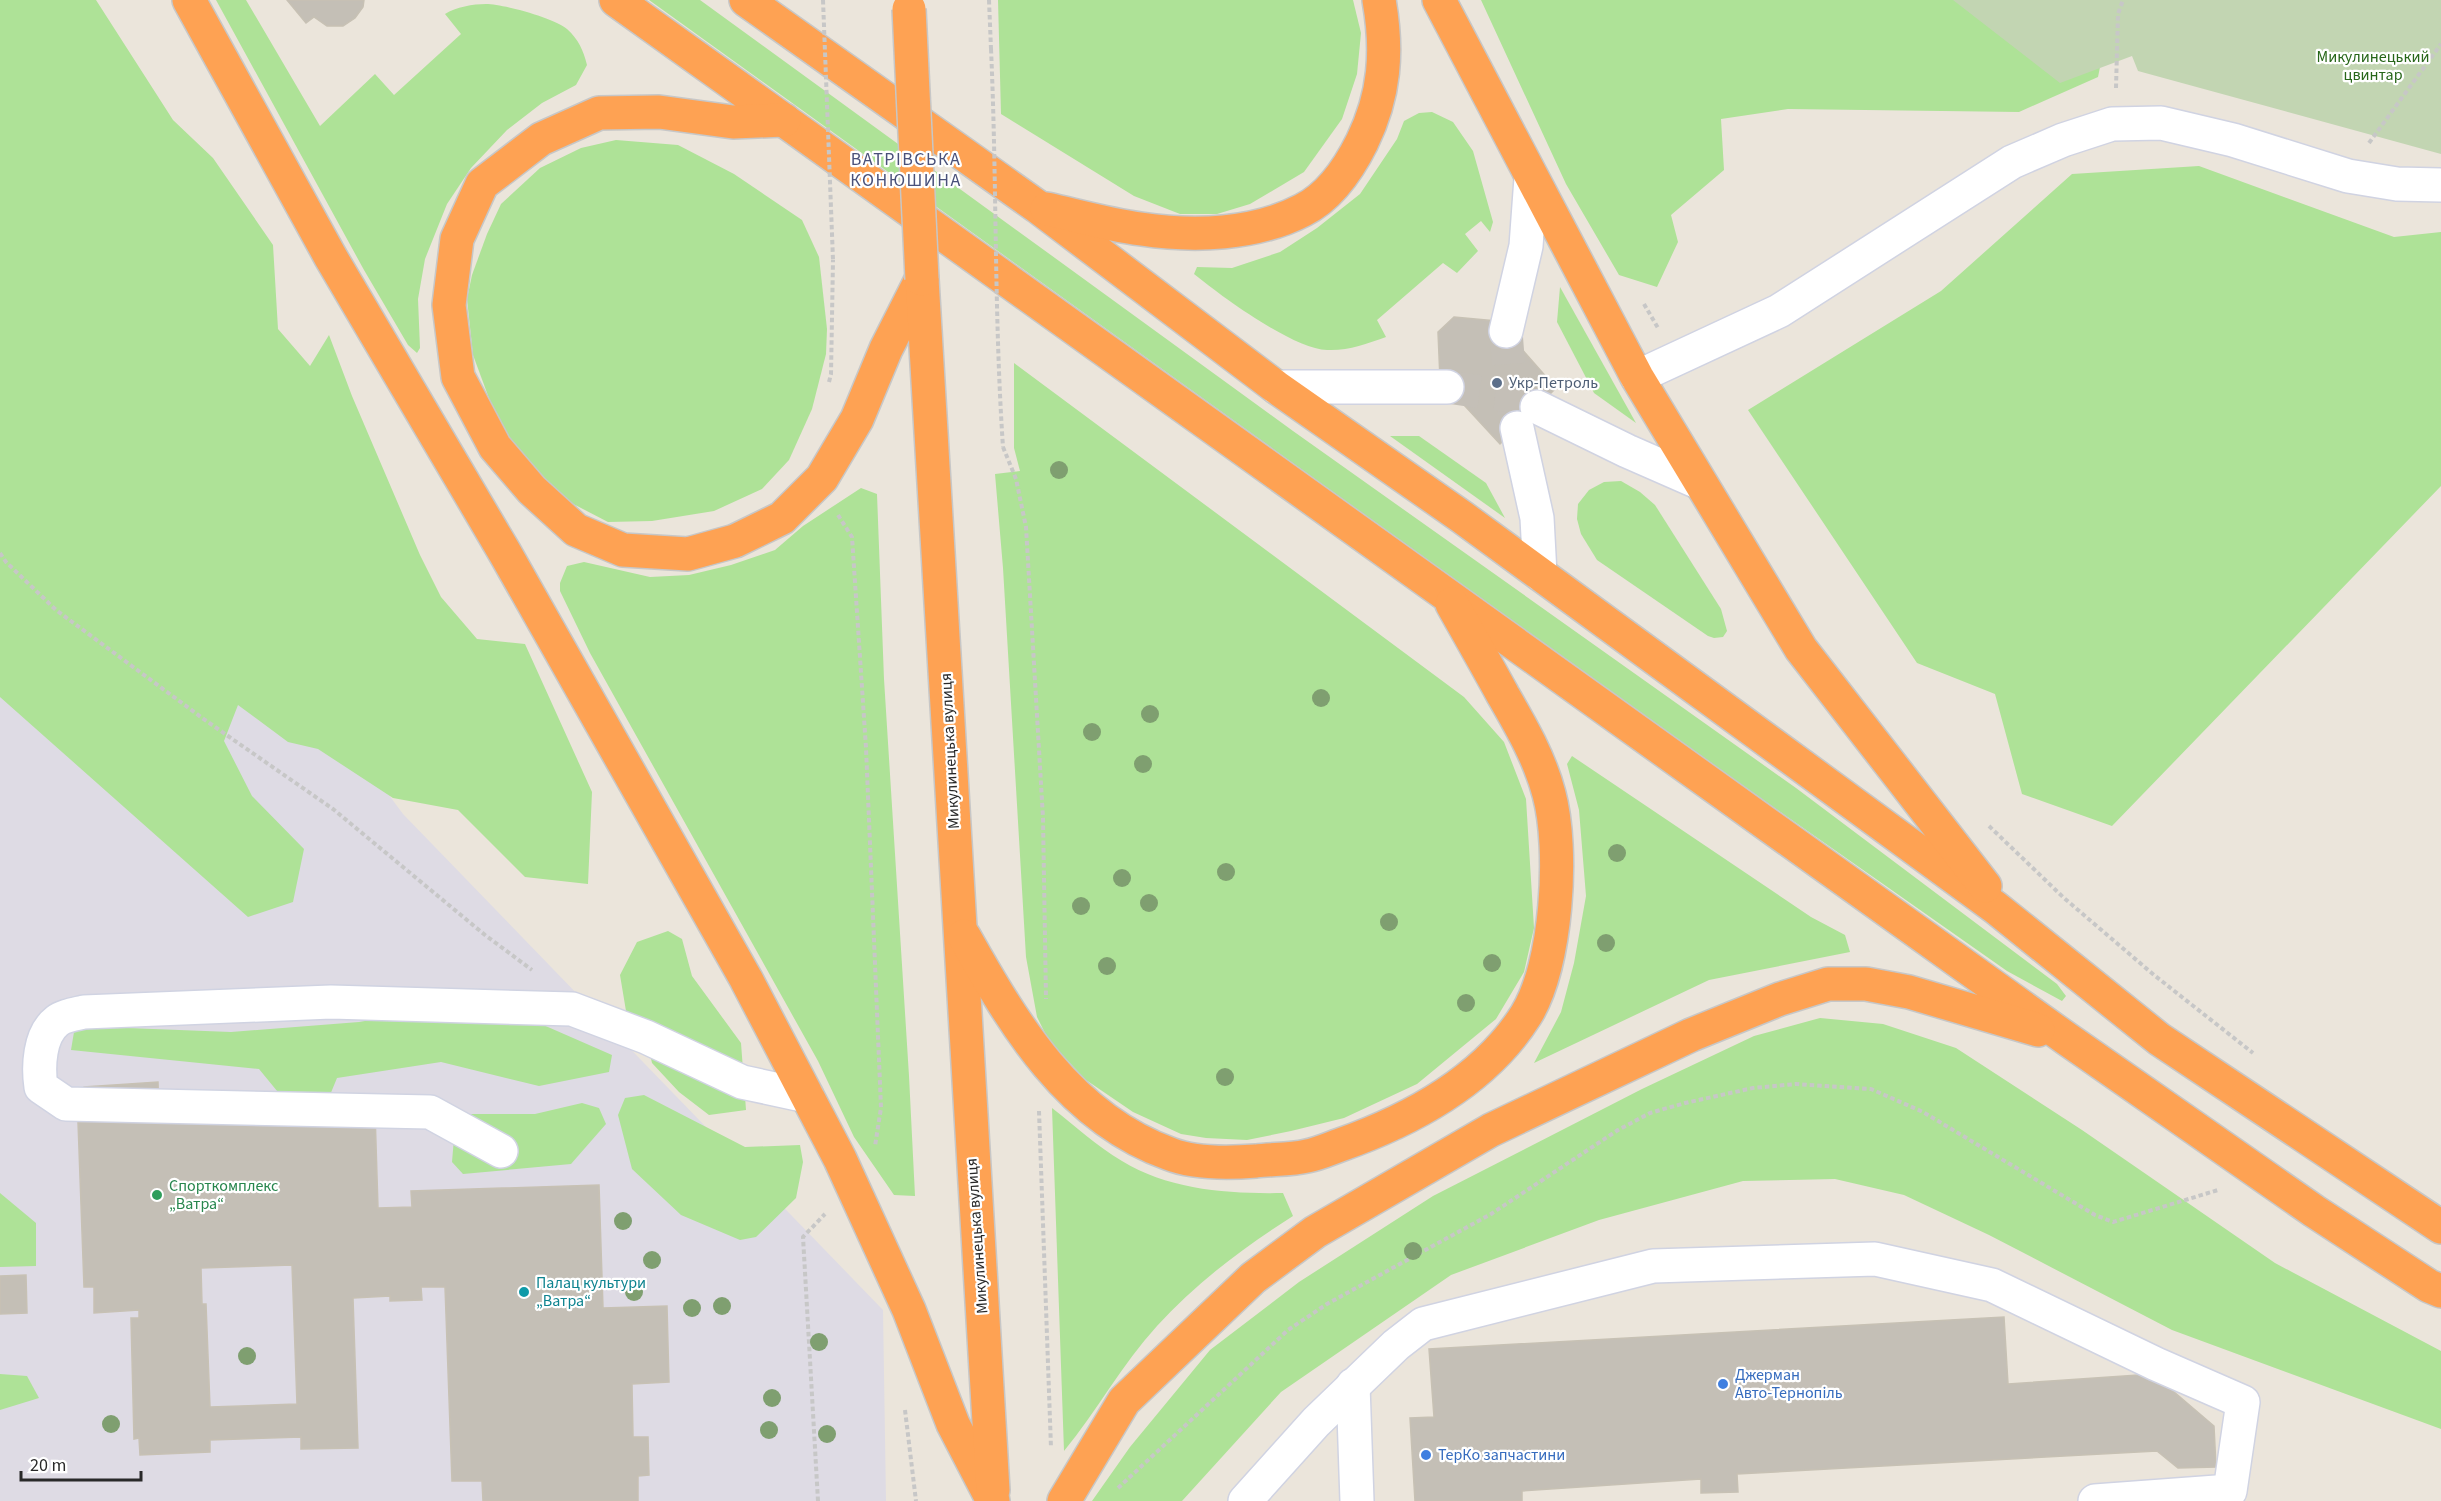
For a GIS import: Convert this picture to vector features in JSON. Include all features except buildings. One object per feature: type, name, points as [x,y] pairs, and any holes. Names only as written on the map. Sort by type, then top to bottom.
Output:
[{"type":"highway","points":[[189,0],[330,256],[506,553],[746,980],[840,1159],[909,1310],[953,1424],[993,1501]]},
{"type":"highway","points":[[616,0],[2067,1039],[2314,1211],[2428,1286],[2441,1291]]},
{"type":"highway","points":[[746,0],[1038,207],[1276,387],[1540,574],[1977,894],[2159,1039],[2441,1227]]},
{"type":"highway","points":[[1038,207],[1141,229],[1193,234],[1267,224],[1304,210],[1330,189],[1354,158],[1374,118],[1383,74],[1385,32],[1379,0]]},
{"type":"highway","points":[[1439,0],[1637,377],[1801,649],[2014,923]]},
{"type":"highway","name":"Микулинецька вулиця","points":[[911,3],[922,279],[993,1501]]},
{"type":"highway","points":[[784,120],[733,122],[659,112],[599,113],[541,139],[482,184],[457,239],[449,305],[459,377],[495,447],[532,490],[576,530],[623,550],[688,554],[735,541],[782,518],[822,478],[857,419],[886,349],[922,279]]},
{"type":"highway","points":[[960,930],[1002,1004],[1048,1066],[1079,1098],[1126,1133],[1171,1155],[1224,1163],[1307,1156],[1369,1134],[1445,1096],[1496,1054],[1527,1013],[1547,962],[1554,909],[1557,849],[1550,794],[1528,739],[1447,595]]},
{"type":"highway","points":[[1064,1501],[1124,1401],[1253,1278],[1306,1239],[1491,1130],[1691,1035],[1780,999],[1827,984],[1866,984],[1909,992],[1972,1009],[2067,1039]]},
{"type":"street","points":[[1637,377],[1779,311],[2012,162],[2063,140],[2112,124],[2161,123],[2233,140],[2348,176],[2397,184],[2441,185]]},
{"type":"street","points":[[1506,331],[1526,246],[1531,178]]},
{"type":"street","points":[[1276,387],[1447,387]]},
{"type":"street","points":[[1540,574],[1527,417],[1628,451],[1700,483]]},
{"type":"street","points":[[501,1151],[430,1112],[66,1104],[41,1087],[38,1066],[44,1040],[57,1020],[84,1012],[331,1002],[572,1009],[646,1037],[742,1082],[807,1096]]},
{"type":"street","points":[[1245,1501],[1316,1422],[1353,1385],[1396,1345],[1423,1324],[1653,1266],[1875,1259],[1992,1285],[2156,1364],[2243,1402],[2230,1491],[2095,1501]]},
{"type":"street","points":[[1353,1385],[1357,1501]]},
{"type":"path","points":[[824,0],[833,260],[831,374],[828,384]]},
{"type":"path","points":[[989,0],[996,155],[999,397],[1003,447],[1016,479],[1026,527],[1043,818],[1046,1004]]},
{"type":"path","points":[[2112,124],[2118,62],[2118,14],[2123,0]]},
{"type":"path","points":[[2348,176],[2371,140],[2441,44]]},
{"type":"path","points":[[1641,299],[1657,325],[1671,363]]},
{"type":"path","points":[[822,478],[836,513],[852,537],[866,748],[881,1108],[877,1145],[840,1159]]},
{"type":"path","points":[[0,553],[6,562],[56,610],[205,720],[333,809],[485,935],[540,977],[572,1009]]},
{"type":"path","points":[[1981,818],[2082,914],[2154,975],[2255,1054]]},
{"type":"path","points":[[1048,1066],[1039,1104],[1045,1321],[1052,1458],[1064,1501]]},
{"type":"path","points":[[818,1501],[803,1237],[827,1212]]},
{"type":"shaded area","points":[[0,272],[403,814],[883,1310],[886,1501],[0,1501]]},
{"type":"green space","points":[[0,0],[96,0],[173,120],[213,158],[273,245],[278,329],[310,366],[329,335],[352,396],[420,555],[441,597],[477,639],[525,644],[592,792],[588,884],[525,877],[458,810],[393,798],[318,749],[288,742],[238,705],[224,741],[252,796],[304,849],[293,902],[248,917],[0,697]]},
{"type":"green space","points":[[216,0],[246,0],[320,126],[375,74],[394,95],[461,34],[445,14],[459,8],[486,4],[528,12],[551,20],[567,29],[575,37],[587,65],[576,85],[542,103],[507,130],[471,168],[447,204],[425,259],[418,299],[420,348],[417,353],[408,345],[364,270]]},
{"type":"green space","points":[[649,0],[700,0],[1293,431],[1796,788],[2057,984],[2066,996],[2062,1001],[2007,971],[1682,743]]},
{"type":"green space","points":[[998,0],[1353,0],[1361,33],[1357,74],[1342,119],[1304,172],[1250,204],[1217,214],[1180,214],[1134,196],[1001,114]]},
{"type":"green space","points":[[1481,0],[1965,0],[2102,57],[2098,77],[2019,112],[1788,109],[1721,119],[1724,170],[1671,215],[1678,242],[1657,287],[1619,275],[1566,184]]},
{"type":"green space","name":"Микулинецький цвинтар","points":[[1953,0],[2441,0],[2441,154],[2138,71],[2132,56],[2060,83]]},
{"type":"green space","points":[[1432,112],[1453,122],[1473,151],[1493,222],[1490,232],[1481,221],[1465,234],[1478,251],[1457,273],[1443,263],[1377,320],[1386,337],[1342,349],[1327,350],[1313,347],[1296,341],[1258,320],[1194,274],[1197,267],[1232,268],[1280,252],[1317,228],[1360,194],[1397,139],[1404,121],[1419,113]]},
{"type":"green space","points":[[616,140],[678,145],[734,174],[802,220],[819,257],[827,329],[826,354],[812,409],[789,460],[762,489],[714,511],[652,521],[608,522],[554,494],[500,428],[473,355],[467,299],[472,275],[501,204],[540,168],[581,148]]},
{"type":"green space","points":[[2199,166],[2394,237],[2441,232],[2441,486],[2112,826],[2022,794],[1995,694],[1917,663],[1748,410],[1941,291],[2072,174]]},
{"type":"green space","points":[[1560,287],[1636,423],[1594,393],[1557,322]]},
{"type":"green space","points":[[1014,363],[1464,697],[1504,742],[1526,799],[1534,928],[1524,972],[1496,1019],[1417,1084],[1344,1118],[1247,1140],[1206,1138],[1181,1134],[1133,1112],[1086,1080],[1049,1041],[1037,1017],[1026,957],[1003,568],[995,474],[1020,471],[1014,448]]},
{"type":"green space","points":[[1390,436],[1419,436],[1486,483],[1505,518]]},
{"type":"green space","points":[[1621,481],[1640,492],[1655,505],[1721,609],[1727,631],[1723,637],[1708,636],[1597,560],[1581,534],[1577,519],[1578,504],[1589,490],[1604,482]]},
{"type":"green space","points":[[861,488],[877,494],[884,679],[915,1196],[894,1195],[854,1137],[818,1061],[590,653],[560,591],[560,583],[567,566],[584,562],[650,577],[689,575],[731,565],[775,550],[803,526]]},
{"type":"green space","points":[[1572,756],[1811,917],[1845,935],[1850,952],[1709,980],[1534,1063],[1561,1012],[1574,963],[1586,896],[1579,810],[1567,764]]},
{"type":"green space","points":[[668,931],[682,939],[692,976],[741,1043],[746,1110],[709,1115],[679,1092],[652,1063],[646,1037],[626,1011],[620,975],[637,942]]},
{"type":"green space","points":[[454,1006],[509,1010],[612,1055],[609,1072],[539,1086],[441,1062],[337,1078],[330,1095],[282,1097],[259,1069],[71,1050],[75,1026],[231,1032],[359,1022]]},
{"type":"green space","points":[[1820,1018],[1883,1024],[1956,1048],[2082,1130],[2275,1263],[2441,1351],[2441,1429],[2172,1330],[1989,1235],[1904,1195],[1835,1179],[1743,1181],[1599,1220],[1451,1275],[1281,1392],[1182,1501],[1092,1501],[1130,1447],[1210,1350],[1299,1282],[1433,1196],[1642,1089],[1754,1036]]},
{"type":"green space","points":[[644,1095],[745,1147],[800,1145],[803,1162],[796,1198],[756,1237],[740,1240],[681,1215],[632,1169],[618,1115],[625,1098]]},
{"type":"green space","points":[[582,1103],[599,1108],[606,1124],[571,1164],[463,1174],[452,1162],[455,1126],[466,1114],[535,1114]]},
{"type":"green space","points":[[1052,1108],[1104,1149],[1140,1171],[1179,1184],[1200,1188],[1283,1193],[1293,1216],[1221,1266],[1172,1310],[1132,1356],[1064,1451]]},
{"type":"green space","points":[[0,1193],[36,1223],[36,1266],[0,1267]]},
{"type":"green space","points":[[0,1374],[27,1376],[39,1398],[0,1410]]},
{"type":"tunnel","points":[[1506,331],[1511,396],[1517,428]]},
{"type":"tunnel","points":[[1447,387],[1511,396],[1530,404]]},
{"type":"place","name":"Укр-Петроль","points":[[1497,383]]},
{"type":"place","name":"Спорткомплекс „Ватра“","points":[[157,1195]]},
{"type":"place","name":"Палац культури „Ватра“","points":[[524,1292]]},
{"type":"place","name":"Джерман Авто-Тернопіль","points":[[1723,1384]]},
{"type":"place","name":"ТерКо запчастини","points":[[1426,1455]]},
{"type":"district","name":"ВАТРІВСЬКА КОНЮШИНА","points":[[906,169]]}]
